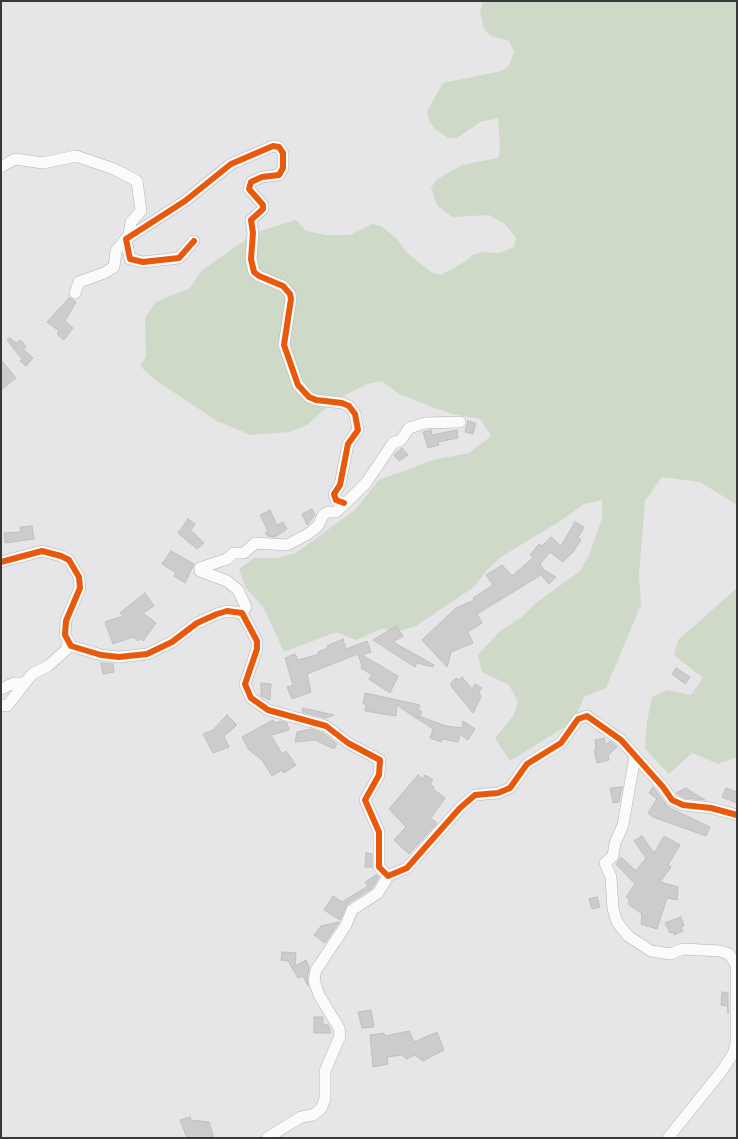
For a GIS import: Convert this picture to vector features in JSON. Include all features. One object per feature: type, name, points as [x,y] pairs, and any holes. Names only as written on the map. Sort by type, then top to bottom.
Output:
[{"type":"street","points":[[126,239],[185,201],[231,164],[273,146],[279,147],[283,153],[283,168],[279,175],[262,177],[252,182],[249,189],[263,205],[263,209],[251,220],[253,233],[251,259],[254,272],[283,286],[290,294],[291,299],[284,345],[298,385],[309,397],[316,400],[342,403],[350,406],[355,414],[358,430],[348,444],[340,486],[334,494],[336,500],[344,503]]},
{"type":"street","points":[[1,167],[15,159],[43,163],[76,156],[114,169],[137,181],[142,208],[130,222],[130,232],[116,251],[111,269],[79,282],[75,293]]},
{"type":"street","points":[[126,239],[130,259],[142,262],[179,258],[194,241]]},
{"type":"street","points":[[242,613],[246,607],[238,590],[227,581],[200,571],[200,568],[216,561],[227,559],[234,553],[244,553],[255,543],[287,544],[308,534],[318,526],[323,516],[328,512],[336,512],[366,483],[394,444],[401,440],[409,428],[425,423],[460,422]]},
{"type":"street","points":[[1,562],[42,551],[61,556],[69,560],[75,567],[80,584],[78,596],[64,630],[68,643],[66,650],[44,669],[32,674],[7,706],[1,705]]},
{"type":"street","points":[[68,643],[101,655],[119,657],[147,654],[172,642],[197,623],[217,614],[227,611],[242,613]]},
{"type":"street","points":[[242,613],[257,641],[257,649],[245,684],[251,698],[277,713],[326,726],[348,743],[380,760],[379,776],[365,800],[380,840],[379,868],[388,876]]},
{"type":"street","points":[[1,689],[22,681],[25,683]]},
{"type":"street","points":[[267,1138],[301,1117],[313,1115],[321,1109],[325,1099],[325,1071],[340,1036],[339,1028],[319,995],[314,980],[316,970],[346,924],[352,910],[378,893],[388,876],[407,868],[460,808],[475,795],[498,793],[510,788],[527,764],[560,743],[578,719],[587,716],[621,740],[663,786],[672,800],[683,805],[710,808],[737,815]]},
{"type":"street","points":[[635,756],[623,825],[615,843],[613,856],[605,863],[612,885],[613,908],[617,922],[628,936],[651,951],[670,954],[683,949],[720,951],[729,954],[736,964],[736,1044],[733,1054],[721,1072],[668,1138]]},
{"type":"green space","points":[[483,1],[737,1],[737,505],[700,482],[662,477],[645,501],[639,575],[641,605],[606,688],[584,697],[574,721],[510,761],[495,738],[513,716],[518,702],[509,685],[482,672],[478,655],[499,632],[523,616],[536,603],[580,571],[589,555],[602,519],[602,500],[584,504],[565,518],[501,557],[488,569],[474,587],[416,626],[399,631],[381,629],[356,640],[336,632],[284,652],[264,608],[246,588],[239,569],[254,558],[276,558],[296,553],[355,510],[379,480],[433,460],[469,453],[491,436],[480,419],[452,414],[432,407],[399,394],[382,381],[367,384],[334,401],[307,425],[290,432],[251,435],[217,421],[154,379],[140,366],[146,357],[145,318],[156,302],[190,288],[201,271],[257,232],[296,220],[306,231],[326,235],[350,235],[372,224],[381,226],[397,239],[407,253],[431,272],[441,275],[473,255],[482,252],[500,253],[514,247],[516,238],[505,224],[489,215],[452,217],[437,205],[431,188],[436,180],[462,165],[498,158],[500,149],[498,118],[480,122],[457,138],[448,138],[434,128],[429,121],[427,111],[443,83],[497,72],[507,68],[511,61],[514,52],[509,41],[491,36],[484,29],[480,11]]},
{"type":"green space","points":[[737,588],[737,757],[718,764],[692,753],[669,774],[645,749],[647,721],[652,697],[668,690],[691,695],[703,678],[674,655],[678,640]]},
{"type":"building","points":[[69,298],[76,302],[65,321],[73,328],[64,340],[57,334],[59,331],[47,322]]},
{"type":"building","points":[[10,338],[16,343],[21,340],[26,347],[23,349],[33,358],[26,366],[20,361],[22,359],[7,340]]},
{"type":"building","points":[[1,360],[16,378],[1,390]]},
{"type":"building","points":[[468,421],[476,423],[473,434],[465,432]]},
{"type":"building","points":[[431,430],[432,435],[457,430],[458,438],[438,442],[439,445],[428,448],[423,432]]},
{"type":"building","points":[[402,448],[408,455],[399,461],[394,455]]},
{"type":"building","points":[[312,509],[315,515],[307,525],[302,514]]},
{"type":"building","points":[[270,510],[277,525],[283,522],[287,529],[275,537],[268,536],[265,533],[268,531],[260,515]]},
{"type":"building","points":[[188,519],[195,524],[191,530],[204,543],[197,549],[178,533]]},
{"type":"building","points":[[575,522],[584,527],[578,538],[581,540],[573,552],[563,562],[550,552],[540,564],[544,570],[556,577],[549,584],[541,575],[477,614],[482,623],[468,632],[473,643],[451,652],[447,667],[422,640],[456,608],[474,600],[473,598],[493,585],[486,575],[502,565],[512,576],[534,557],[530,555],[539,544],[542,546],[551,537],[561,546]]},
{"type":"building","points":[[32,526],[34,539],[5,543],[4,533],[21,532],[20,527]]},
{"type":"building","points":[[171,551],[194,564],[185,583],[174,576],[176,573],[162,564]]},
{"type":"building","points":[[145,593],[154,606],[143,613],[156,623],[143,641],[140,638],[138,641],[133,637],[113,644],[105,622],[123,616],[120,613]]},
{"type":"building","points":[[396,626],[403,636],[393,642],[434,665],[433,667],[417,663],[415,667],[373,640]]},
{"type":"building","points":[[343,639],[346,649],[367,641],[371,652],[362,655],[398,676],[390,693],[369,679],[372,675],[361,668],[358,654],[307,674],[311,692],[292,699],[287,687],[293,685],[285,658],[295,654],[298,660],[319,654],[318,652],[328,648],[327,646]]},
{"type":"building","points":[[101,663],[113,664],[114,672],[103,674]]},
{"type":"building","points":[[676,668],[690,677],[685,684],[672,674]]},
{"type":"building","points":[[462,677],[472,689],[475,684],[482,688],[479,692],[481,697],[473,713],[451,686],[451,683],[456,678],[460,680]]},
{"type":"building","points":[[261,683],[271,684],[270,700],[261,696]]},
{"type":"building","points":[[365,693],[420,705],[418,709],[422,712],[417,719],[397,705],[396,716],[365,711],[366,704],[363,704]]},
{"type":"building","points":[[303,708],[334,715],[326,718],[302,712]]},
{"type":"building","points":[[227,715],[237,725],[224,736],[229,747],[213,753],[203,734],[213,730]]},
{"type":"building","points":[[419,716],[446,726],[462,728],[463,721],[475,729],[468,740],[460,734],[458,742],[442,739],[441,742],[430,738],[433,729],[418,719]]},
{"type":"building","points":[[273,720],[275,723],[280,721],[287,723],[289,730],[271,735],[282,754],[286,751],[296,765],[284,773],[282,770],[272,776],[262,760],[249,750],[242,737]]},
{"type":"building","points":[[310,729],[323,733],[337,744],[334,749],[315,740],[295,742],[297,732]]},
{"type":"building","points":[[604,738],[606,745],[610,741],[617,747],[608,755],[609,760],[597,763],[594,750],[596,748],[595,740]]},
{"type":"building","points":[[418,775],[423,779],[425,775],[433,780],[430,784],[434,787],[433,789],[445,798],[431,818],[437,823],[409,854],[394,840],[406,827],[389,809]]},
{"type":"building","points":[[622,787],[619,802],[613,803],[610,788]]},
{"type":"building","points":[[653,787],[668,807],[710,827],[706,836],[653,817],[648,813],[657,799],[649,793]]},
{"type":"building","points":[[686,788],[705,800],[685,798],[676,793]]},
{"type":"building","points":[[726,788],[737,792],[737,803],[722,797]]},
{"type":"building","points":[[642,836],[654,853],[664,836],[680,845],[668,865],[671,867],[660,882],[678,887],[677,900],[667,898],[657,929],[641,924],[642,914],[628,904],[630,900],[626,897],[635,884],[616,864],[621,857],[636,871],[646,858],[634,841]]},
{"type":"building","points":[[366,853],[372,854],[372,867],[365,867]]},
{"type":"building","points":[[376,875],[379,877],[372,888],[347,904],[340,920],[324,910],[333,896],[342,902],[368,886],[365,882]]},
{"type":"building","points":[[597,897],[600,907],[592,909],[589,899]]},
{"type":"building","points":[[681,917],[684,926],[681,927],[683,931],[674,935],[673,932],[670,933],[665,923]]},
{"type":"building","points":[[339,922],[325,943],[314,935],[321,926]]},
{"type":"building","points":[[282,952],[296,953],[295,966],[306,960],[309,967],[308,986],[303,976],[298,978],[288,961],[281,960]]},
{"type":"building","points":[[722,992],[728,993],[728,1006],[721,1005]]},
{"type":"building","points":[[371,1010],[374,1027],[362,1028],[358,1012]]},
{"type":"building","points":[[314,1017],[323,1017],[323,1024],[328,1025],[331,1033],[314,1033]]},
{"type":"building","points":[[409,1031],[414,1042],[437,1032],[444,1050],[423,1061],[415,1055],[406,1059],[402,1055],[387,1057],[388,1064],[373,1067],[370,1035],[384,1033],[385,1036]]},
{"type":"building","points":[[190,1117],[191,1120],[209,1122],[214,1138],[187,1138],[180,1120]]},
{"type":"cycle path","points":[[194,241],[179,258],[143,262],[130,259],[126,239],[185,201],[231,164],[273,146],[279,147],[283,153],[283,168],[279,175],[262,177],[251,182],[249,189],[263,205],[263,209],[251,220],[253,233],[251,259],[254,272],[283,286],[290,294],[291,299],[284,345],[298,385],[309,397],[316,400],[342,403],[349,406],[355,414],[358,430],[348,444],[340,485],[334,494],[336,500],[344,503]]},
{"type":"cycle path","points":[[1,562],[42,551],[69,560],[79,577],[80,588],[66,621],[65,635],[71,646],[101,655],[119,657],[147,654],[172,642],[197,623],[217,614],[227,611],[242,613],[257,641],[257,649],[245,684],[251,698],[268,710],[326,726],[348,743],[380,760],[379,775],[365,800],[379,832],[379,867],[388,876],[407,868],[460,808],[475,795],[498,793],[510,788],[527,764],[561,743],[578,719],[587,716],[621,740],[663,787],[672,800],[683,805],[711,808],[737,815]]}]
